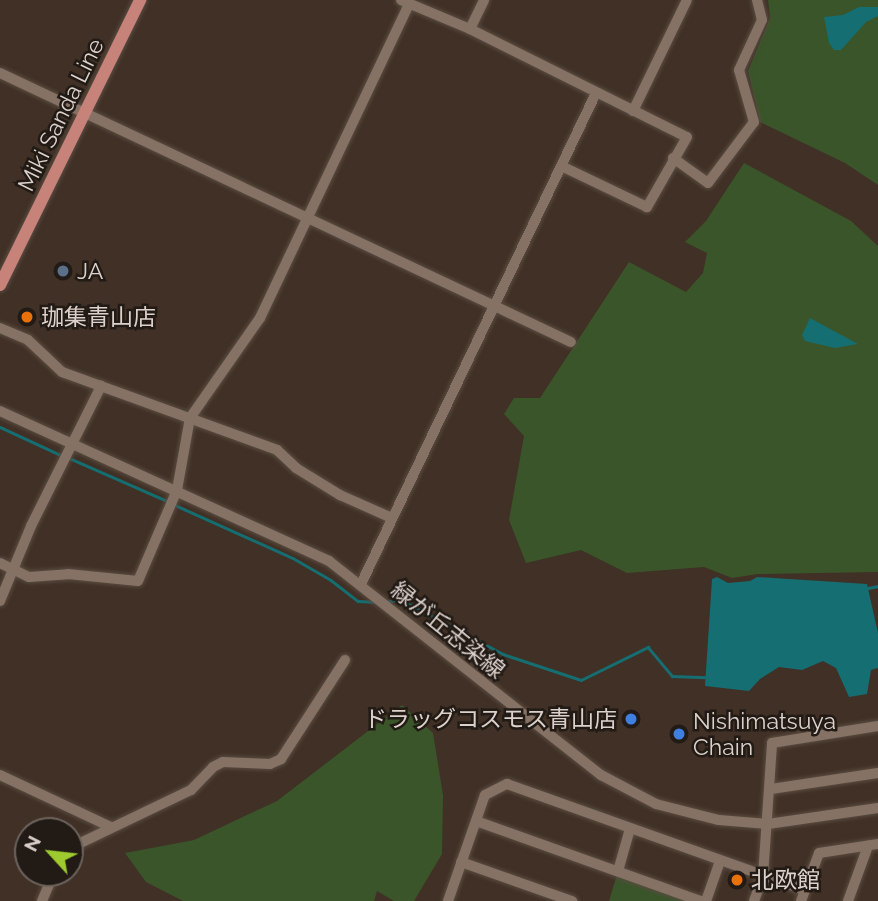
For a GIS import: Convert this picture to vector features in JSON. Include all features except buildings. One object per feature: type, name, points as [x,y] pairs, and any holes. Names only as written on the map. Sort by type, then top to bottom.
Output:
[{"type":"main road","name":"Miki Sanda Line","points":[[0,285],[139,0]]},
{"type":"street","points":[[470,29],[484,0]]},
{"type":"street","points":[[633,111],[687,0]]},
{"type":"street","points":[[673,158],[708,183],[754,122],[739,70],[762,20],[757,0]]},
{"type":"street","points":[[0,563],[29,577],[68,574],[138,581],[177,490],[190,418],[260,318],[405,2],[470,29],[687,137],[647,207],[561,166]]},
{"type":"street","points":[[0,73],[571,342]]},
{"type":"street","points":[[361,584],[596,93]]},
{"type":"street","points":[[0,328],[28,340],[62,372],[277,450],[296,468],[340,495],[392,518]]},
{"type":"street","points":[[0,601],[60,464],[101,386]]},
{"type":"street","name":"緑が丘志染線","points":[[0,411],[328,561],[361,584],[516,711],[601,775],[656,804],[719,820],[768,824],[878,808]]},
{"type":"street","points":[[84,841],[191,790],[213,767],[223,762],[271,764],[281,759],[345,660]]},
{"type":"street","points":[[754,901],[763,876],[771,789],[772,743],[878,726]]},
{"type":"street","points":[[771,789],[878,773]]},
{"type":"street","points":[[0,775],[111,827]]},
{"type":"street","points":[[448,901],[485,795],[507,784],[763,876],[803,896],[819,853],[873,845]]},
{"type":"street","points":[[476,821],[704,901],[720,860]]},
{"type":"street","points":[[618,871],[630,829]]},
{"type":"street","points":[[848,901],[873,845]]},
{"type":"street","points":[[461,862],[572,901]]},
{"type":"green space","points":[[768,0],[878,0],[878,185],[845,163],[760,122],[748,71],[770,18]]},
{"type":"green space","points":[[744,163],[851,221],[878,246],[878,572],[758,574],[732,578],[704,567],[627,573],[581,550],[526,563],[509,520],[524,436],[504,414],[514,398],[540,398],[629,262],[686,292],[703,273],[707,253],[685,242],[706,221]]},
{"type":"green space","points":[[402,705],[433,733],[443,795],[442,854],[414,901],[394,901],[377,891],[374,901],[183,901],[146,882],[125,853],[194,840],[277,801]]},
{"type":"green space","points":[[618,871],[701,901],[609,901]]},
{"type":"water","points":[[859,7],[878,7],[878,16],[866,22],[841,50],[834,50],[829,43],[824,17],[843,15]]},
{"type":"water","points":[[810,318],[858,344],[835,348],[805,341],[802,335]]},
{"type":"water","points":[[717,577],[728,583],[750,581],[757,577],[867,584],[878,633],[878,668],[871,670],[867,694],[849,697],[836,668],[823,661],[802,670],[779,667],[760,679],[749,691],[705,686],[712,579]]},
{"type":"waterway","points":[[0,427],[63,456]]},
{"type":"waterway","points":[[69,458],[169,502]]},
{"type":"waterway","points":[[175,505],[293,558],[331,580],[358,601],[378,602]]},
{"type":"waterway","points":[[868,588],[878,586]]},
{"type":"waterway","points":[[384,602],[396,600],[411,605],[503,654],[581,680],[648,647],[672,676],[706,677]]},
{"type":"place","name":"JA","points":[[63,271]]},
{"type":"place","name":"珈集青山店","points":[[27,317]]},
{"type":"place","name":"ドラッグコスモス青山店","points":[[631,719]]},
{"type":"place","name":"Nishimatsuya Chain","points":[[679,734]]},
{"type":"place","name":"北欧館","points":[[737,880]]}]
